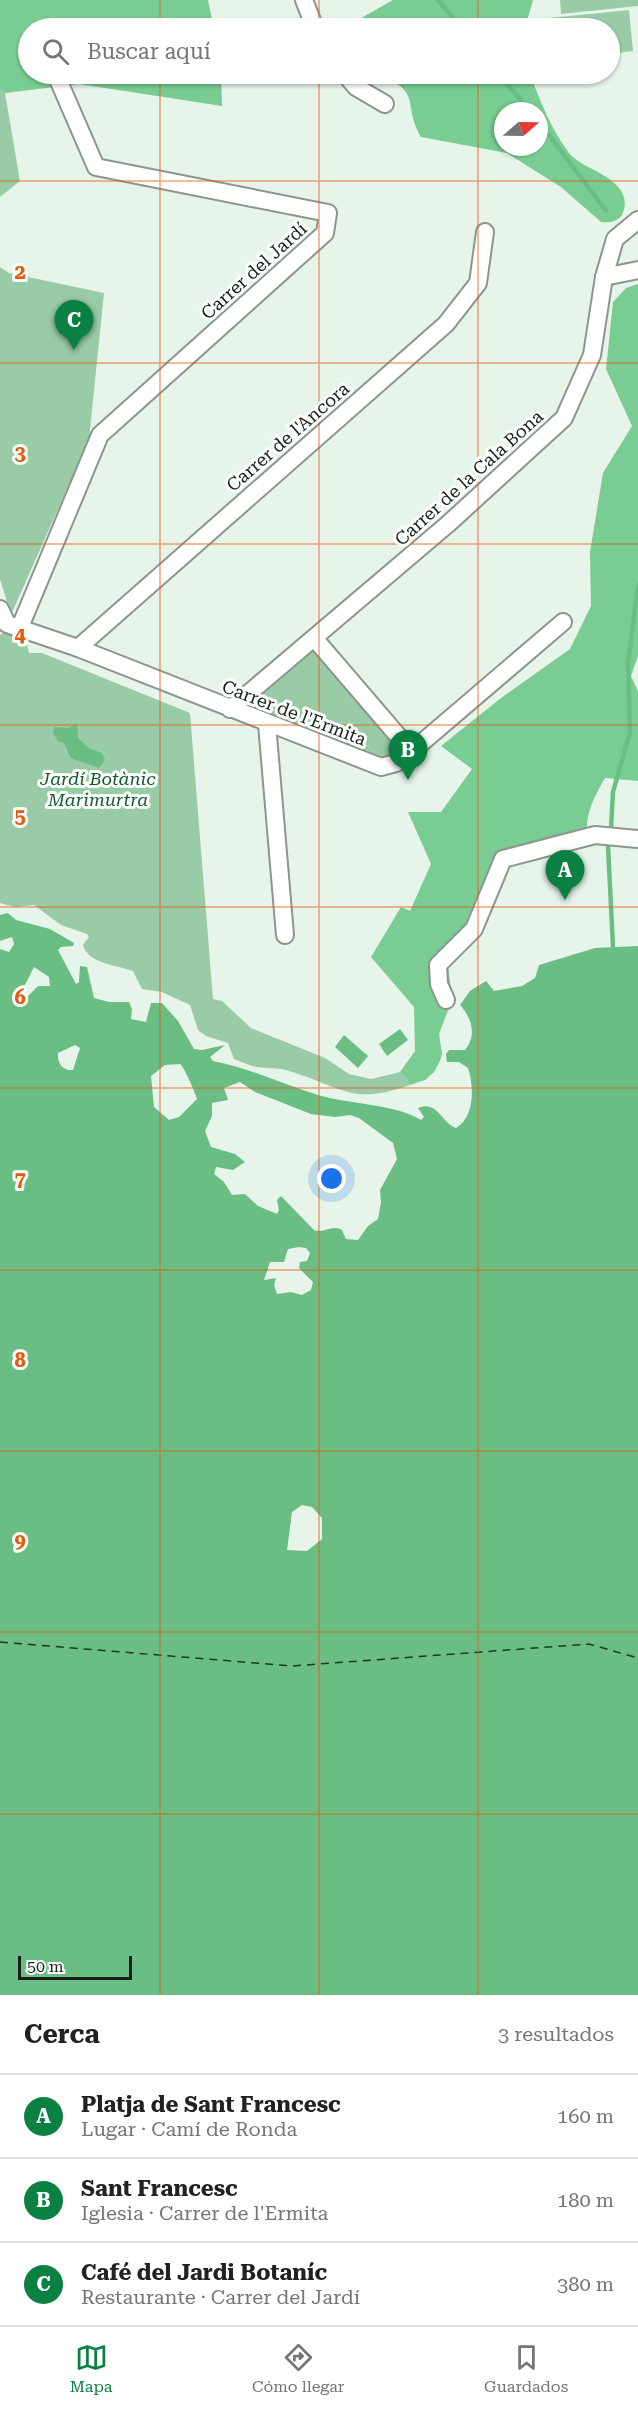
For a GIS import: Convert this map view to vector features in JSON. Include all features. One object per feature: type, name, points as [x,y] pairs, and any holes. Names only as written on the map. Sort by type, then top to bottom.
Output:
[{"type":"street","points":[[304,0],[311,18]]},
{"type":"street","name":"Carrer del Jardí","points":[[9,620],[100,435],[325,233],[328,213],[96,167],[60,84]]},
{"type":"street","points":[[353,84],[385,104]]},
{"type":"street","name":"Carrer de la Cala Bona","points":[[230,709],[448,524],[564,418],[592,355],[604,277],[615,239],[638,220]]},
{"type":"street","name":"Carrer de l'Ancora","points":[[78,648],[446,324],[478,283],[485,232]]},
{"type":"street","points":[[604,277],[638,270]]},
{"type":"street","name":"Carrer de l'Ermita","points":[[9,620],[267,724],[381,767],[396,763],[411,751],[501,677],[563,621]]},
{"type":"street","points":[[315,639],[411,751]]},
{"type":"street","points":[[267,724],[285,935]]},
{"type":"street","points":[[446,1000],[439,984],[438,965],[474,929],[503,859],[595,835],[638,839]]},
{"type":"green space","points":[[560,0],[638,0],[638,6],[561,14]]},
{"type":"green space","points":[[629,10],[633,51],[620,53],[620,18],[549,18]]},
{"type":"green space","points":[[0,89],[5,93],[20,181],[0,197]]},
{"type":"green space","points":[[0,267],[9,273],[104,293],[89,439],[11,615],[0,579]]},
{"type":"green space","name":"Jardí Botànic Marimurtra","points":[[8,630],[27,645],[29,653],[42,653],[190,713],[213,999],[222,1001],[251,1028],[325,1058],[349,1074],[371,1079],[400,1072],[410,1085],[390,1091],[360,1094],[347,1092],[289,1071],[252,1066],[234,1059],[228,1043],[206,1036],[198,1030],[190,1005],[162,992],[142,989],[133,971],[104,963],[91,956],[83,945],[89,937],[87,934],[61,925],[34,905],[15,907],[0,903],[0,635]]},
{"type":"green space","points":[[315,639],[411,751],[381,767],[230,709]]},
{"type":"shaded area","points":[[0,0],[208,0],[212,18],[18,18],[18,84],[79,84],[5,93],[0,89]]},
{"type":"shaded area","points":[[393,0],[533,0],[528,18],[363,17]]},
{"type":"shaded area","points":[[79,84],[221,84],[222,106]]},
{"type":"shaded area","points":[[396,84],[534,84],[541,102],[494,102],[494,151],[421,137],[415,125],[406,91]]},
{"type":"shaded area","points":[[548,118],[569,153],[606,177],[622,193],[625,203],[622,215],[613,222],[601,222],[561,187],[512,156],[548,156]]},
{"type":"shaded area","points":[[638,284],[638,656],[631,676],[638,691],[638,781],[605,778],[591,807],[587,821],[587,838],[504,867],[448,965],[452,1000],[439,1034],[442,1054],[440,1061],[434,1072],[425,1080],[410,1085],[400,1072],[415,1051],[414,1007],[371,957],[401,907],[410,911],[431,864],[408,812],[441,812],[472,769],[441,746],[501,698],[570,649],[591,606],[590,552],[603,473],[632,426],[606,369],[613,302],[626,288]]},
{"type":"shaded area","points":[[77,724],[78,738],[89,748],[102,753],[105,760],[99,768],[71,758],[64,743],[58,741],[53,733],[54,727],[68,728]]},
{"type":"shaded area","points":[[8,913],[16,920],[50,929],[74,943],[73,946],[61,947],[58,950],[76,984],[79,982],[80,966],[87,967],[94,998],[109,1002],[129,1002],[132,1009],[131,1019],[146,1022],[151,1003],[162,1003],[178,1021],[194,1049],[202,1050],[225,1045],[210,1057],[213,1061],[253,1072],[318,1095],[385,1107],[421,1120],[424,1117],[418,1108],[430,1107],[456,1128],[467,1117],[470,1109],[471,1083],[468,1068],[459,1062],[447,1062],[446,1054],[449,1050],[465,1050],[469,1045],[472,1027],[460,1005],[470,991],[486,981],[494,991],[522,986],[535,978],[539,965],[595,948],[638,946],[638,1995],[0,1995],[0,949],[9,952],[14,944],[12,937],[0,941],[0,915]],"holes":[[[34,967],[49,977],[50,986],[38,986],[26,998],[17,998],[13,993],[24,987]],[[75,1045],[80,1048],[73,1070],[64,1068],[58,1053]],[[180,1064],[197,1099],[179,1117],[169,1120],[154,1107],[151,1076],[165,1065]],[[240,1082],[255,1092],[311,1114],[335,1117],[350,1115],[359,1118],[393,1143],[397,1159],[380,1190],[381,1202],[378,1219],[368,1226],[358,1240],[346,1239],[342,1230],[338,1228],[314,1230],[281,1196],[277,1200],[279,1210],[277,1214],[258,1206],[245,1194],[232,1195],[224,1182],[214,1174],[216,1167],[233,1170],[245,1162],[235,1154],[211,1147],[205,1131],[212,1116],[212,1103],[228,1100],[224,1088]],[[306,1248],[310,1253],[307,1261],[300,1262],[299,1268],[313,1282],[311,1290],[302,1295],[291,1292],[277,1294],[274,1285],[276,1278],[264,1280],[270,1262],[284,1262],[288,1249]],[[302,1505],[312,1507],[322,1518],[322,1539],[307,1551],[287,1550],[292,1512]]]},
{"type":"shaded area","points":[[400,1029],[408,1040],[387,1056],[379,1044]]},
{"type":"shaded area","points":[[344,1035],[368,1056],[358,1068],[335,1047]]},
{"type":"waterway","points":[[438,0],[453,18]]},
{"type":"waterway","points":[[507,84],[522,102]]},
{"type":"waterway","points":[[548,134],[606,211]]},
{"type":"waterway","points":[[611,828],[613,792],[630,732],[628,663],[638,585]]},
{"type":"waterway","points":[[608,846],[613,947]]},
{"type":"ferry route","points":[[0,1642],[292,1666],[589,1644],[638,1658]]},
{"type":"place","name":"Café del Jardi Botaníc","points":[[74,350]]},
{"type":"place","name":"Sant Francesc","points":[[408,780]]},
{"type":"place","name":"Platja de Sant Francesc","points":[[565,900]]}]
